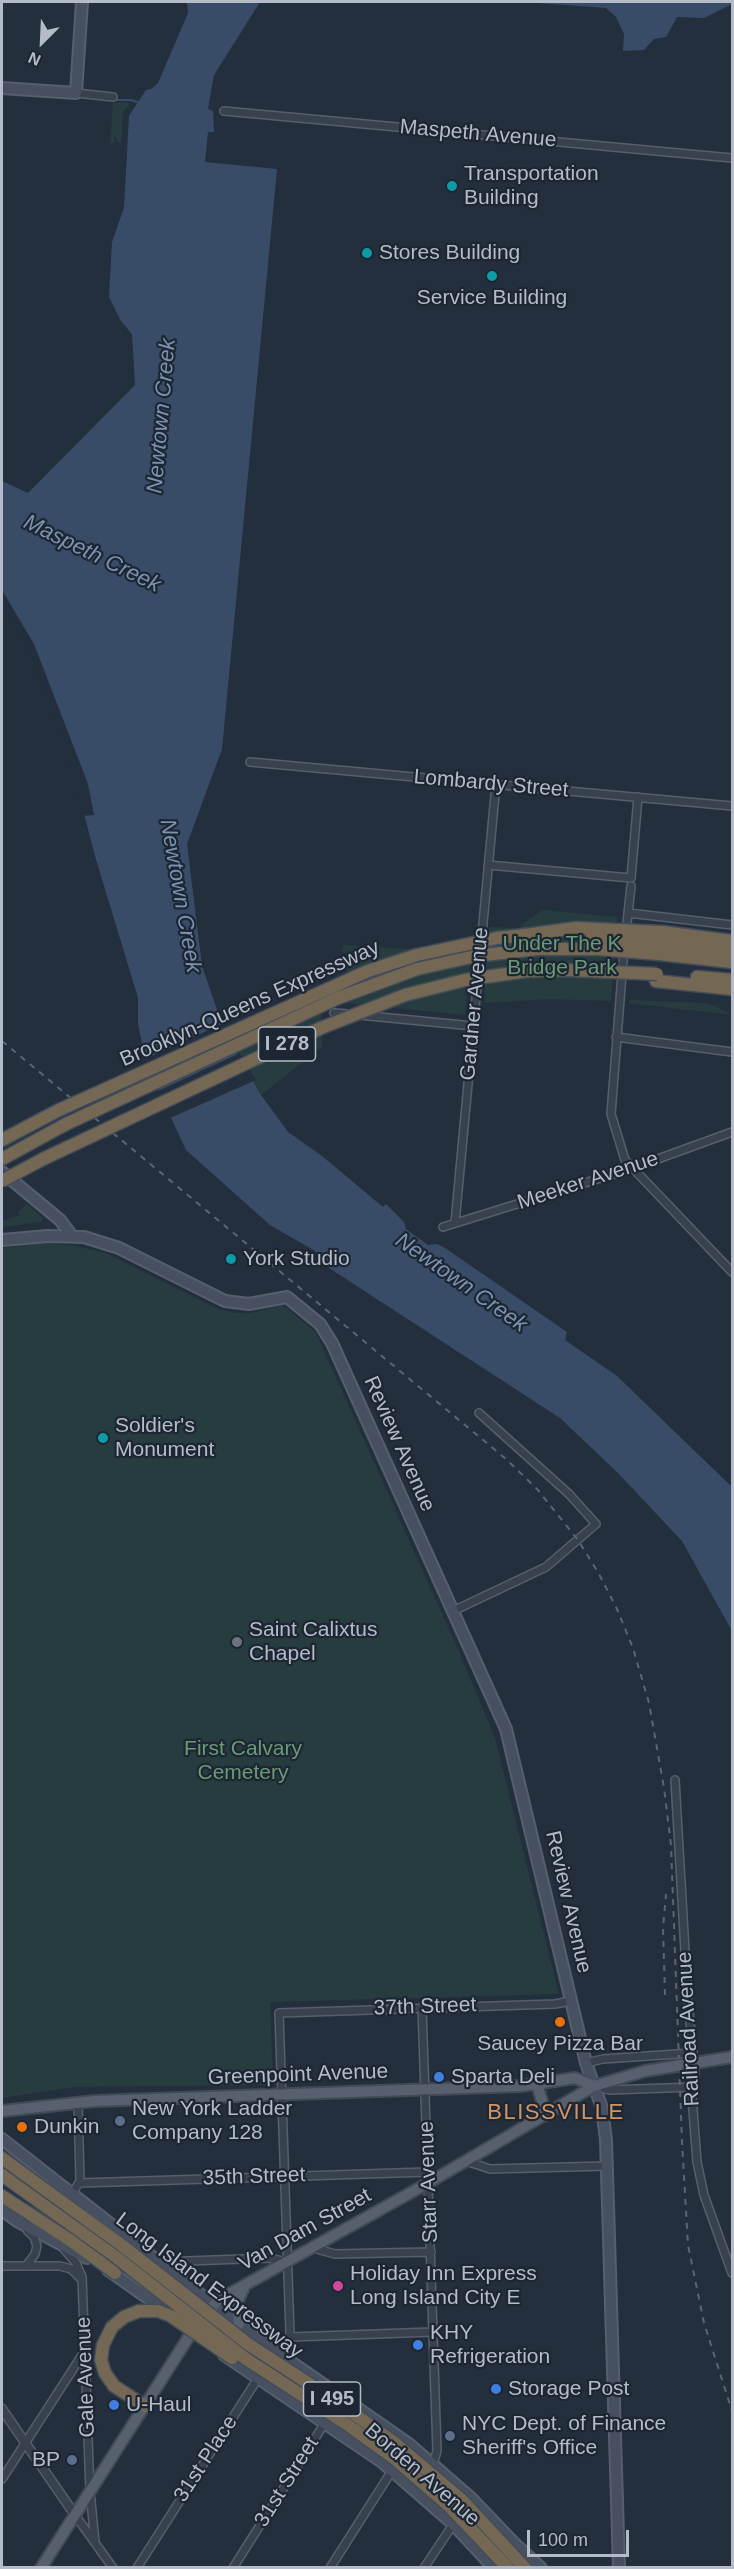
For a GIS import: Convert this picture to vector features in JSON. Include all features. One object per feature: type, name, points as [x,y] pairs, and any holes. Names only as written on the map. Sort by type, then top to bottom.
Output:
[{"type":"highway","name":"Brooklyn-Queens Expressway","points":[[2,1140],[59,1110],[357,975],[404,958],[442,948],[576,928],[661,943],[732,962]]},
{"type":"highway","points":[[661,943],[732,941]]},
{"type":"highway","name":"Brooklyn-Queens Expressway","points":[[2,1159],[66,1124],[227,1049],[338,998],[407,972],[464,958],[537,949],[598,949],[661,943]]},
{"type":"highway","name":"I 278","points":[[661,943],[732,952]]},
{"type":"highway","name":"I 278","points":[[2,1181],[54,1154],[370,1007],[428,988],[489,975],[541,970],[590,970],[657,977],[732,980]]},
{"type":"highway","points":[[657,977],[732,989]]},
{"type":"highway","points":[[2,2150],[39,2184]]},
{"type":"highway","name":"Long Island Expressway","points":[[2,2158],[39,2184],[246,2359],[371,2441],[410,2471],[460,2517],[508,2568]]},
{"type":"highway","name":"Long Island Expressway","points":[[2,2175],[120,2252],[254,2348],[396,2444],[534,2566]]},
{"type":"highway","points":[[2,2196],[70,2240],[115,2273]]},
{"type":"highway","points":[[144,2406],[114,2386],[105,2373],[101,2360],[103,2345],[112,2327],[124,2317],[139,2310],[158,2311],[171,2316],[246,2368],[310,2400]]},
{"type":"main road","points":[[2,87],[76,93],[82,2]]},
{"type":"main road","points":[[2,1172],[60,1220],[72,1236]]},
{"type":"main road","points":[[2,1240],[31,1236],[72,1236]]},
{"type":"main road","name":"Review Avenue","points":[[72,1236],[92,1239],[119,1248],[225,1301],[249,1304],[285,1296],[321,1324],[332,1343],[509,1740],[586,2063],[604,2123],[619,2568]]},
{"type":"main road","name":"Greenpoint Avenue","points":[[2,2111],[78,2103],[537,2084],[575,2078],[594,2086],[645,2071],[732,2057]]},
{"type":"main road","points":[[537,2084],[546,2115]]},
{"type":"main road","name":"Van Dam Street","points":[[41,2568],[192,2331],[213,2304],[313,2248],[428,2178],[466,2161],[594,2086]]},
{"type":"main road","name":"Borden Avenue","points":[[2,2139],[275,2351],[409,2444],[471,2498],[534,2566]]},
{"type":"main road","points":[[2,2210],[37,2231]]},
{"type":"main road","name":"Borden Avenue","points":[[37,2231],[115,2273],[258,2379],[325,2422],[392,2470],[453,2524],[494,2568]]},
{"type":"main road","points":[[239,2324],[237,2302],[245,2285]]},
{"type":"street","points":[[76,93],[113,97]]},
{"type":"street","name":"Maspeth Avenue","points":[[224,111],[732,158]]},
{"type":"street","name":"Lombardy Street","points":[[250,762],[732,806]]},
{"type":"street","name":"Gardner Avenue","points":[[455,1223],[496,784]]},
{"type":"street","points":[[638,797],[611,1114],[625,1160],[732,1272]]},
{"type":"street","points":[[488,865],[631,882]]},
{"type":"street","points":[[628,913],[732,925]]},
{"type":"street","points":[[449,944],[480,946]]},
{"type":"street","points":[[334,1013],[473,1026]]},
{"type":"street","points":[[616,1037],[732,1052]]},
{"type":"street","name":"Meeker Avenue","points":[[443,1227],[633,1168],[732,1132]]},
{"type":"street","points":[[453,1611],[546,1567],[596,1524],[569,1494],[479,1413]]},
{"type":"street","name":"Railroad Avenue","points":[[675,1780],[695,2072],[693,2124],[701,2185],[732,2273]]},
{"type":"street","name":"37th Street","points":[[281,2094],[279,2013],[555,2004],[571,2001]]},
{"type":"street","name":"Starr Avenue","points":[[422,2007],[437,2451],[433,2464]]},
{"type":"street","points":[[586,2063],[603,2059],[692,2053]]},
{"type":"street","name":"Greenpoint Avenue","points":[[594,2086],[610,2090],[694,2087]]},
{"type":"street","points":[[281,2094],[291,2362]]},
{"type":"street","points":[[72,2194],[80,2183],[78,2103]]},
{"type":"street","points":[[466,2161],[490,2169],[606,2166]]},
{"type":"street","name":"35th Street","points":[[80,2183],[284,2176],[428,2178]]},
{"type":"street","points":[[17,2221],[32,2234],[36,2242],[35,2254],[26,2266]]},
{"type":"street","name":"Gale Avenue","points":[[37,2231],[62,2248],[74,2259],[80,2270],[86,2349],[90,2491],[95,2542]]},
{"type":"street","points":[[313,2248],[335,2254],[431,2252]]},
{"type":"street","points":[[160,2262],[270,2258],[288,2262]]},
{"type":"street","points":[[2,2266],[64,2266],[74,2271],[82,2282]]},
{"type":"street","points":[[291,2337],[434,2332]]},
{"type":"street","points":[[2,2479],[86,2349]]},
{"type":"street","name":"31st Place","points":[[137,2568],[275,2351]]},
{"type":"street","name":"31st Street","points":[[232,2568],[342,2396]]},
{"type":"street","points":[[2,2409],[113,2568]]},
{"type":"street","points":[[330,2568],[409,2444]]},
{"type":"street","points":[[424,2568],[471,2498]]},
{"type":"green space","points":[[113,103],[130,103],[123,112],[121,144],[117,141],[116,135],[114,136],[115,142],[110,144]]},
{"type":"green space","name":"Under The K Bridge Park","points":[[542,910],[617,917],[611,1001],[550,999],[484,1003],[489,927],[518,928]]},
{"type":"green space","name":"Under The K Bridge Park","points":[[343,945],[471,953],[465,1015],[344,1003],[348,954],[342,952]]},
{"type":"green space","points":[[321,992],[322,1047],[261,1095],[225,1033],[266,1008]]},
{"type":"green space","points":[[631,1000],[702,1003],[713,1005],[732,1015],[628,1003]]},
{"type":"green space","points":[[26,1203],[43,1218],[41,1222],[2,1227],[2,1221],[20,1215],[18,1213]]},
{"type":"green space","name":"First Calvary Cemetery","points":[[45,1243],[75,1246],[106,1253],[218,1309],[234,1313],[251,1313],[283,1305],[316,1333],[457,1647],[495,1738],[559,1994],[270,2002],[273,2085],[74,2087],[2,2098],[2,1248]]},
{"type":"water","points":[[187,2],[260,2],[214,75],[208,109],[213,111],[214,132],[208,132],[205,162],[277,169],[222,749],[187,844],[202,966],[225,1033],[261,1095],[288,1132],[322,1156],[383,1207],[386,1204],[404,1222],[406,1229],[428,1245],[437,1244],[445,1248],[567,1332],[565,1340],[617,1376],[732,1487],[732,1631],[682,1541],[618,1473],[560,1418],[326,1266],[315,1251],[270,1225],[186,1150],[147,1066],[138,1024],[138,998],[95,856],[76,783],[43,675],[22,626],[2,591],[2,481],[28,493],[135,385],[132,334],[121,321],[109,297],[112,242],[124,208],[129,116],[146,90],[158,83],[188,13]]},
{"type":"water","points":[[525,2],[732,2],[732,4],[704,18],[677,17],[666,37],[654,39],[644,50],[623,51],[624,34],[616,17],[606,8]]},
{"type":"pier","points":[[2,590],[34,644],[88,784],[94,815],[82,816],[46,692],[19,627],[2,597]]},
{"type":"pier","points":[[224,1023],[238,1050],[154,1088],[143,1060]]},
{"type":"pier","points":[[240,1053],[256,1080],[168,1119],[156,1092]]},
{"type":"waterway","points":[[114,100],[131,100],[140,103]]},
{"type":"railway","points":[[2,1041],[506,1459],[537,1489],[578,1540],[599,1574],[633,1648],[649,1703],[664,1788],[671,1845],[688,2245],[704,2323],[732,2411]]},
{"type":"railway","points":[[665,1995],[663,1928],[666,1894]]},
{"type":"place","name":"Transportation Building","points":[[452,186]]},
{"type":"place","name":"Stores Building","points":[[367,253]]},
{"type":"place","name":"Service Building","points":[[492,276]]},
{"type":"place","name":"York Studio","points":[[231,1259]]},
{"type":"place","name":"Soldier's Monument","points":[[103,1438]]},
{"type":"place","name":"Saint Calixtus Chapel","points":[[237,1642]]},
{"type":"place","name":"Saucey Pizza Bar","points":[[560,2022]]},
{"type":"place","name":"Sparta Deli","points":[[439,2077]]},
{"type":"place","name":"New York Ladder Company 128","points":[[120,2121]]},
{"type":"place","name":"Dunkin","points":[[22,2127]]},
{"type":"place","name":"Holiday Inn Express Long Island City E","points":[[338,2286]]},
{"type":"place","name":"KHY Refrigeration","points":[[418,2345]]},
{"type":"place","name":"Storage Post","points":[[496,2389]]},
{"type":"place","name":"U-Haul","points":[[114,2405]]},
{"type":"place","name":"NYC Dept. of Finance Sheriff's Office","points":[[450,2436]]},
{"type":"place","name":"BP","points":[[72,2460]]},
{"type":"district","name":"BLISSVILLE","points":[[556,2113]]},
{"type":"water label","name":"Newtown Creek","points":[[162,416]]},
{"type":"water label","name":"Maspeth Creek","points":[[92,554]]},
{"type":"water label","name":"Newtown Creek","points":[[180,896]]},
{"type":"water label","name":"Newtown Creek","points":[[461,1283]]}]
